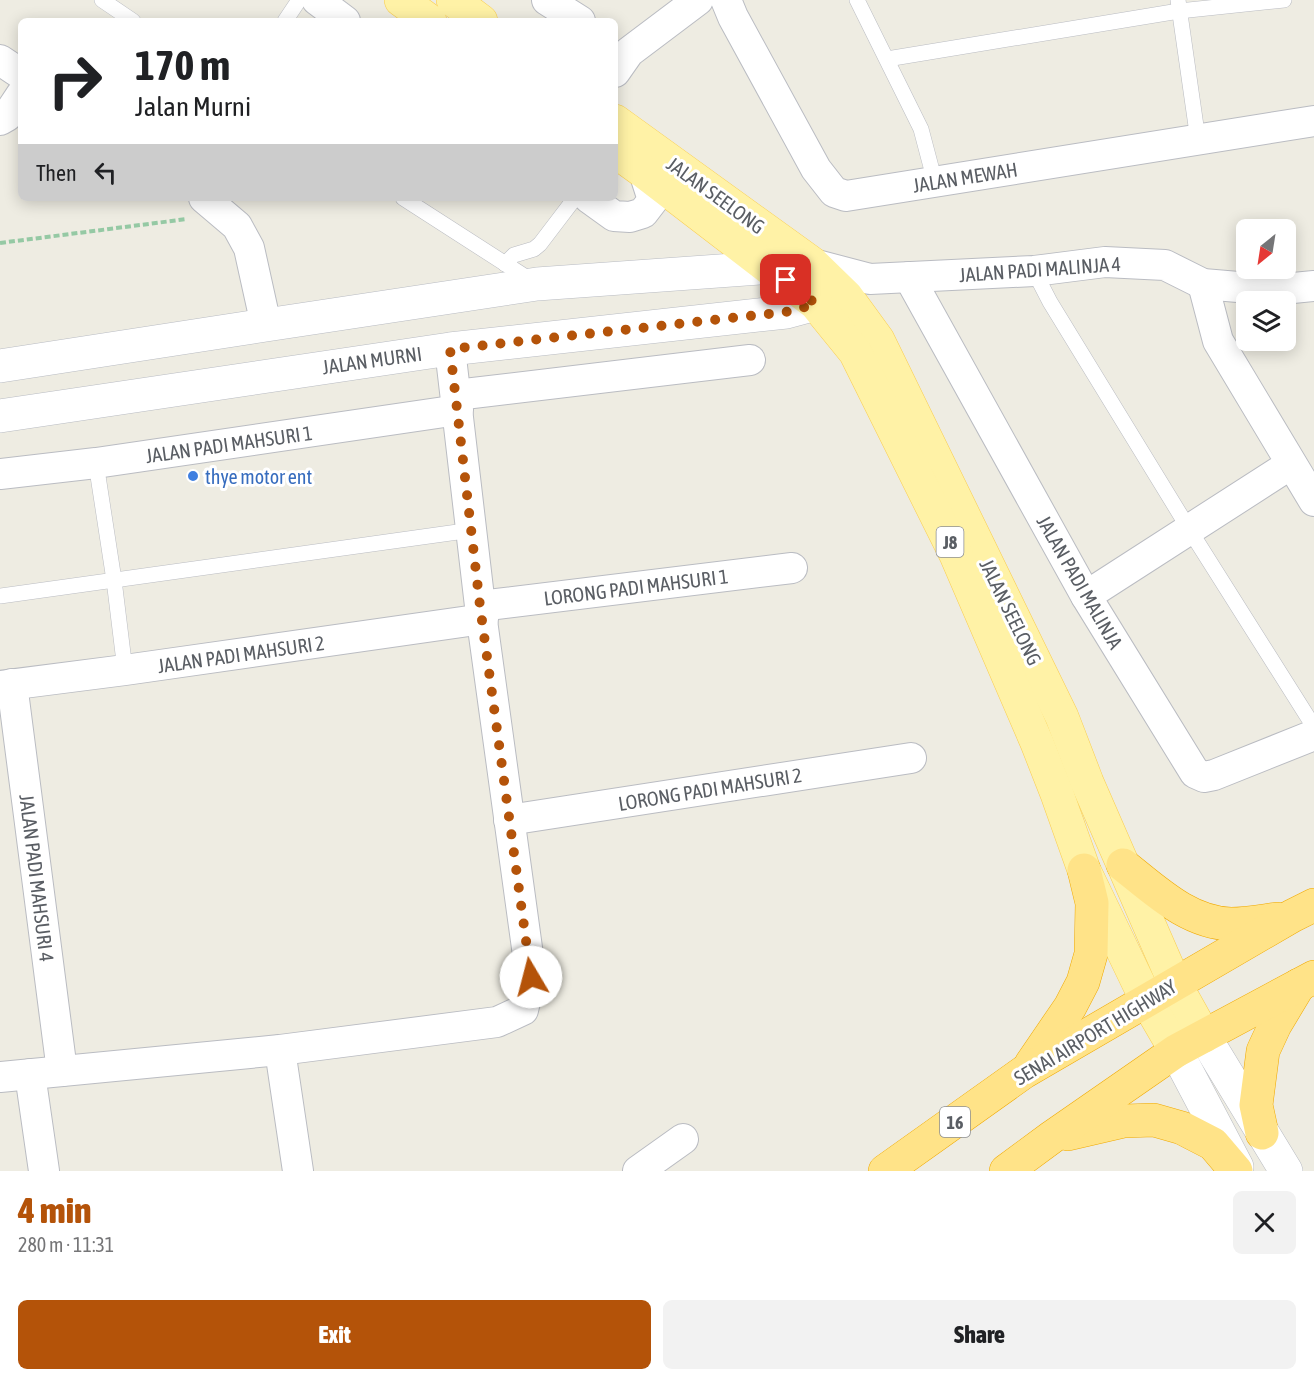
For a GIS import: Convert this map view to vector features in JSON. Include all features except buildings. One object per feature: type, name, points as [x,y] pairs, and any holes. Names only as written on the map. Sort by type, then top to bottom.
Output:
[{"type":"highway","points":[[1123,865],[1172,904],[1208,921],[1230,924],[1256,922],[1303,911]]},
{"type":"highway","points":[[1024,1072],[1070,1007],[1086,973],[1091,954],[1092,903],[1084,870]]},
{"type":"highway","name":"SENAI AIRPORT HIGHWAY","points":[[885,1171],[1024,1072],[1303,911]]},
{"type":"highway","points":[[1006,1171],[1176,1052],[1307,981]]},
{"type":"highway","points":[[1262,1133],[1256,1105],[1263,1051],[1275,1025],[1307,981]]},
{"type":"highway","points":[[1052,1137],[1124,1121],[1154,1120],[1182,1128],[1213,1144],[1238,1171]]},
{"type":"main road","points":[[401,0],[448,6],[474,18]]},
{"type":"main road","name":"JALAN SEELONG","points":[[618,123],[813,264],[844,293],[878,340],[1062,717],[1087,782],[1175,984],[1204,1036]]},
{"type":"main road","name":"JALAN SEELONG","points":[[618,154],[645,172],[770,268],[844,293]]},
{"type":"main road","points":[[0,366],[537,284],[813,264]]},
{"type":"main road","name":"JALAN SEELONG","points":[[844,293],[855,352],[956,555],[1037,743],[1084,870],[1147,1001],[1176,1052]]},
{"type":"main road","name":"JALAN MURNI","points":[[0,416],[450,349],[786,312],[844,293]]},
{"type":"main road","points":[[1204,1036],[1286,1171]]},
{"type":"main road","points":[[1176,1052],[1238,1171]]},
{"type":"street","points":[[316,0],[341,18]]},
{"type":"street","points":[[547,0],[575,18]]},
{"type":"street","points":[[620,56],[698,0]]},
{"type":"street","name":"JALAN MEWAH","points":[[726,0],[733,17],[816,169],[834,192],[846,195],[1314,121]]},
{"type":"street","points":[[0,60],[18,72]]},
{"type":"street","points":[[0,120],[7,116],[18,100]]},
{"type":"street","points":[[594,201],[614,216],[630,217],[643,213],[653,200],[645,172]]},
{"type":"street","points":[[213,206],[237,226],[249,248],[266,325]]},
{"type":"street","name":"JALAN PADI MALINJA 4","points":[[844,293],[909,277],[1034,271],[1104,262],[1165,265],[1203,284],[1273,290],[1314,286]]},
{"type":"street","name":"JALAN PADI MALINJA","points":[[909,277],[1086,596],[1195,773],[1204,777],[1214,775],[1314,735]]},
{"type":"street","points":[[1203,284],[1218,341],[1314,501]]},
{"type":"street","points":[[0,1077],[280,1050],[497,1022],[523,1010],[531,977],[481,613],[450,349]]},
{"type":"street","name":"JALAN PADI MAHSURI 1","points":[[0,474],[96,463],[457,402],[750,360]]},
{"type":"street","points":[[1086,596],[1291,464]]},
{"type":"street","name":"LORONG PADI MAHSURI 1","points":[[481,613],[792,568]]},
{"type":"street","name":"JALAN PADI MAHSURI 2","points":[[6,685],[124,670],[481,613]]},
{"type":"street","name":"JALAN PADI MAHSURI 4","points":[[6,685],[62,1071]]},
{"type":"street","name":"LORONG PADI MAHSURI 2","points":[[509,820],[911,758]]},
{"type":"street","points":[[280,1050],[298,1171]]},
{"type":"street","points":[[30,1074],[44,1171]]},
{"type":"street","points":[[638,1171],[683,1139]]},
{"type":"lane","points":[[102,0],[129,18]]},
{"type":"lane","points":[[287,18],[299,0]]},
{"type":"lane","points":[[857,0],[921,129],[935,182]]},
{"type":"lane","points":[[887,59],[1179,5],[1284,0]]},
{"type":"lane","points":[[1179,5],[1198,140]]},
{"type":"lane","points":[[408,201],[537,284]]},
{"type":"lane","points":[[505,264],[514,255],[534,249],[540,244],[573,201]]},
{"type":"lane","points":[[1034,271],[1050,302],[1189,529],[1314,727]]},
{"type":"lane","points":[[96,463],[114,580],[124,670]]},
{"type":"lane","points":[[0,596],[472,530]]},
{"type":"path","points":[[0,243],[213,206]]},
{"type":"place","name":"thye motor ent","points":[[193,476]]},
{"type":"route","points":[[531,977],[480,606],[450,349],[786,312],[816,304],[786,280]]}]
